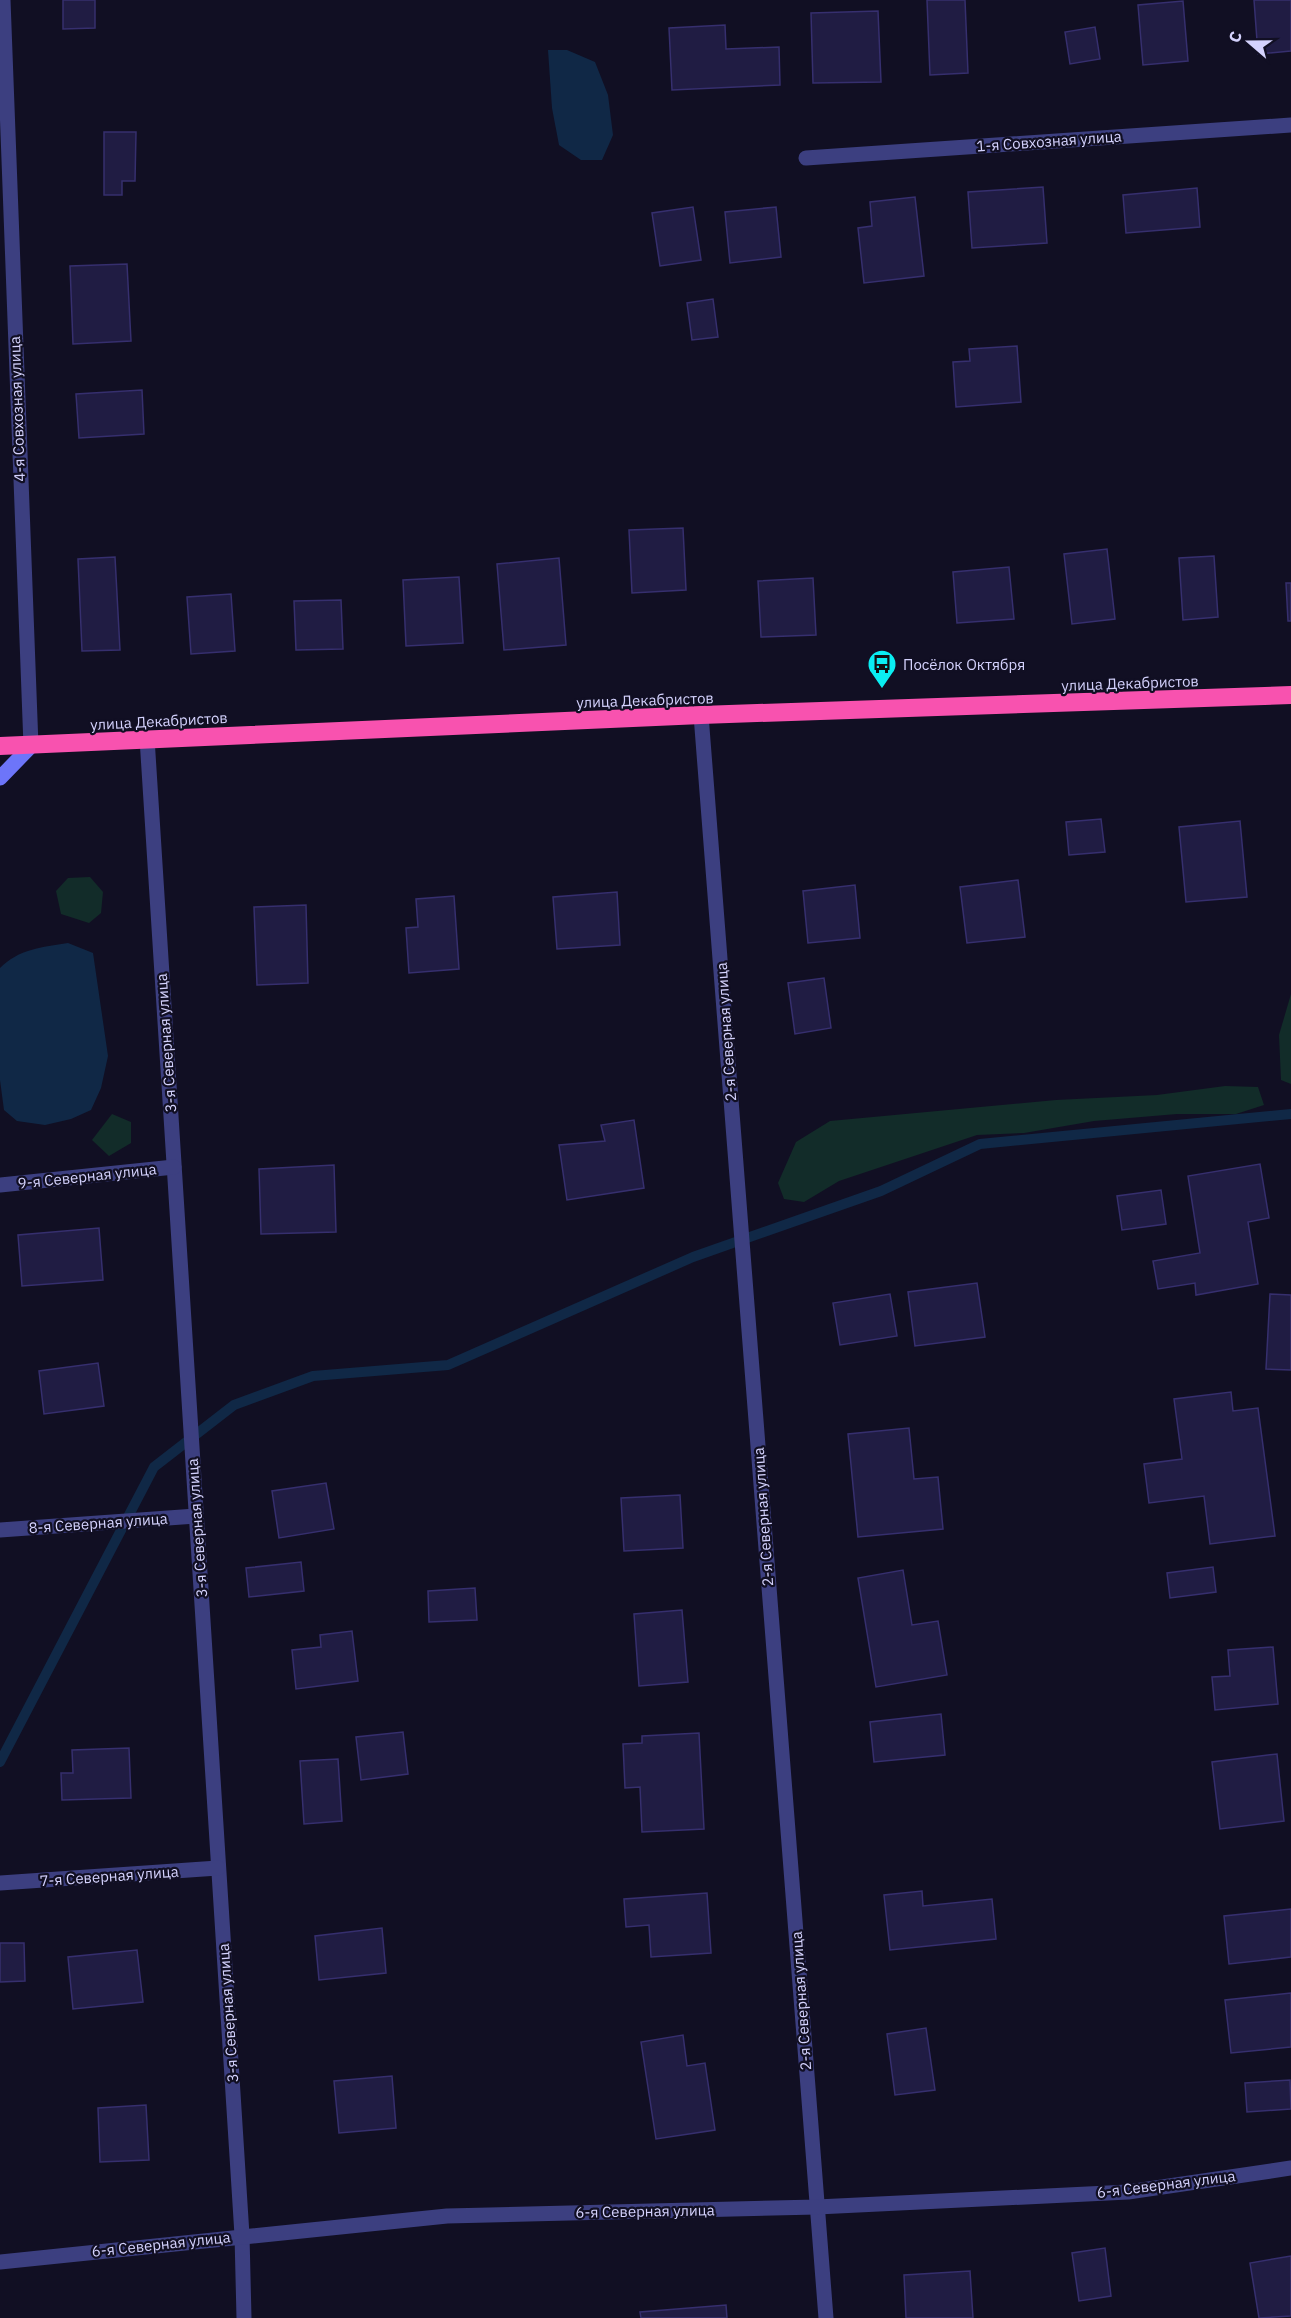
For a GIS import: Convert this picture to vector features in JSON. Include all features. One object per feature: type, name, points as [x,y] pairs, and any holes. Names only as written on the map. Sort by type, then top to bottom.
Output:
[{"type":"highway","name":"улица Декабристов","points":[[0,746],[701,716],[1291,695]]},
{"type":"street","name":"4-я Совхозная улица","points":[[3,0],[31,746]]},
{"type":"street","name":"1-я Совхозная улица","points":[[806,158],[1291,124]]},
{"type":"street","name":"2-я Северная улица","points":[[701,716],[826,2318]]},
{"type":"street","name":"3-я Северная улица","points":[[147,738],[242,2235],[244,2318]]},
{"type":"street","points":[[0,778],[31,746]]},
{"type":"street","name":"9-я Северная улица","points":[[0,1185],[174,1167]]},
{"type":"street","name":"8-я Северная улица","points":[[0,1530],[196,1516]]},
{"type":"street","name":"7-я Северная улица","points":[[0,1883],[218,1868]]},
{"type":"street","name":"6-я Северная улица","points":[[0,2262],[242,2235],[447,2216],[817,2207],[1128,2192],[1291,2168]]},
{"type":"green space","points":[[90,877],[103,892],[101,913],[89,923],[61,914],[56,891],[68,878]]},
{"type":"green space","points":[[1291,994],[1291,1084],[1281,1080],[1279,1035]]},
{"type":"green space","points":[[1225,1086],[1258,1087],[1264,1105],[1236,1114],[1177,1114],[1094,1121],[1024,1133],[977,1135],[839,1181],[804,1202],[784,1199],[778,1183],[796,1142],[830,1121],[1056,1100],[1157,1095]]},
{"type":"green space","points":[[112,1114],[131,1122],[131,1143],[109,1156],[92,1140]]},
{"type":"water","points":[[548,50],[567,50],[595,62],[608,95],[613,135],[602,160],[581,160],[559,145],[552,108]]},
{"type":"water","points":[[68,943],[93,953],[108,1056],[101,1088],[91,1110],[71,1119],[45,1125],[17,1121],[4,1110],[0,1080],[0,968],[23,953]]},
{"type":"building","points":[[63,0],[95,0],[95,28],[63,29]]},
{"type":"building","points":[[927,0],[965,0],[968,73],[930,75]]},
{"type":"building","points":[[1254,0],[1291,0],[1291,51],[1258,54]]},
{"type":"building","points":[[1183,1],[1188,61],[1143,65],[1138,5]]},
{"type":"building","points":[[878,11],[881,82],[813,83],[811,13]]},
{"type":"building","points":[[725,25],[726,49],[779,47],[780,85],[672,90],[669,28]]},
{"type":"building","points":[[1095,27],[1100,59],[1070,64],[1065,32]]},
{"type":"building","points":[[104,132],[136,132],[135,181],[122,181],[122,195],[104,195]]},
{"type":"building","points":[[1043,187],[1047,243],[972,248],[968,192]]},
{"type":"building","points":[[1197,188],[1200,227],[1126,233],[1123,195]]},
{"type":"building","points":[[915,197],[924,276],[864,283],[858,228],[872,226],[870,202]]},
{"type":"building","points":[[693,207],[701,260],[660,266],[652,213]]},
{"type":"building","points":[[776,207],[781,257],[730,263],[725,212]]},
{"type":"building","points":[[127,264],[131,341],[73,344],[70,266]]},
{"type":"building","points":[[713,299],[718,337],[692,340],[687,303]]},
{"type":"building","points":[[1017,346],[1021,402],[956,407],[953,362],[970,361],[969,349]]},
{"type":"building","points":[[142,390],[144,434],[79,438],[76,394]]},
{"type":"building","points":[[683,528],[686,590],[632,593],[629,530]]},
{"type":"building","points":[[1107,549],[1115,619],[1072,624],[1064,554]]},
{"type":"building","points":[[1214,556],[1218,617],[1183,620],[1179,558]]},
{"type":"building","points":[[115,557],[120,650],[82,651],[78,559]]},
{"type":"building","points":[[559,558],[566,645],[504,650],[497,564]]},
{"type":"building","points":[[1009,567],[1014,619],[957,623],[953,572]]},
{"type":"building","points":[[459,577],[463,643],[406,646],[403,580]]},
{"type":"building","points":[[813,578],[816,635],[761,637],[758,581]]},
{"type":"building","points":[[1286,583],[1291,583],[1291,621],[1288,621]]},
{"type":"building","points":[[231,594],[235,651],[191,654],[187,597]]},
{"type":"building","points":[[341,600],[343,649],[296,650],[294,601]]},
{"type":"building","points":[[1101,819],[1105,852],[1069,855],[1066,822]]},
{"type":"building","points":[[1240,821],[1247,897],[1186,902],[1179,827]]},
{"type":"building","points":[[1018,880],[1025,937],[967,943],[960,887]]},
{"type":"building","points":[[855,885],[860,938],[808,943],[803,891]]},
{"type":"building","points":[[617,892],[620,945],[557,949],[553,897]]},
{"type":"building","points":[[454,896],[459,969],[409,973],[406,928],[418,927],[416,899]]},
{"type":"building","points":[[306,905],[308,983],[257,985],[254,907]]},
{"type":"building","points":[[824,978],[831,1028],[795,1034],[788,983]]},
{"type":"building","points":[[634,1120],[644,1188],[567,1200],[559,1145],[605,1141],[601,1125]]},
{"type":"building","points":[[1260,1164],[1269,1218],[1248,1222],[1258,1284],[1196,1295],[1195,1283],[1158,1289],[1153,1261],[1200,1253],[1188,1176]]},
{"type":"building","points":[[334,1165],[336,1232],[261,1234],[259,1169]]},
{"type":"building","points":[[1161,1190],[1166,1224],[1122,1230],[1117,1196]]},
{"type":"building","points":[[99,1228],[103,1280],[22,1286],[18,1235]]},
{"type":"building","points":[[977,1283],[985,1337],[915,1346],[908,1292]]},
{"type":"building","points":[[890,1294],[897,1336],[840,1345],[833,1303]]},
{"type":"building","points":[[1270,1294],[1291,1295],[1291,1370],[1266,1369]]},
{"type":"building","points":[[98,1363],[104,1406],[44,1414],[39,1371]]},
{"type":"building","points":[[1231,1392],[1233,1411],[1258,1408],[1275,1536],[1210,1544],[1204,1496],[1149,1503],[1144,1464],[1182,1459],[1174,1399]]},
{"type":"building","points":[[909,1428],[914,1479],[938,1477],[943,1529],[858,1537],[848,1434]]},
{"type":"building","points":[[326,1483],[334,1529],[279,1538],[272,1491]]},
{"type":"building","points":[[680,1495],[683,1548],[624,1551],[621,1498]]},
{"type":"building","points":[[301,1562],[304,1591],[249,1597],[246,1568]]},
{"type":"building","points":[[1213,1567],[1216,1592],[1170,1598],[1167,1573]]},
{"type":"building","points":[[903,1570],[912,1625],[938,1621],[947,1675],[876,1687],[858,1578]]},
{"type":"building","points":[[475,1588],[477,1620],[429,1622],[428,1591]]},
{"type":"building","points":[[682,1610],[688,1682],[639,1686],[634,1614]]},
{"type":"building","points":[[352,1631],[358,1681],[296,1689],[292,1650],[321,1647],[320,1635]]},
{"type":"building","points":[[1273,1647],[1278,1704],[1215,1710],[1212,1677],[1230,1676],[1228,1650]]},
{"type":"building","points":[[941,1714],[945,1755],[874,1762],[870,1722]]},
{"type":"building","points":[[403,1732],[408,1774],[361,1780],[356,1737]]},
{"type":"building","points":[[699,1733],[704,1829],[642,1832],[640,1787],[625,1788],[623,1744],[642,1743],[642,1736]]},
{"type":"building","points":[[129,1748],[131,1798],[62,1800],[61,1773],[73,1773],[72,1750]]},
{"type":"building","points":[[1277,1754],[1284,1821],[1220,1829],[1212,1762]]},
{"type":"building","points":[[338,1759],[342,1821],[304,1824],[300,1761]]},
{"type":"building","points":[[922,1891],[923,1906],[992,1899],[996,1939],[890,1950],[884,1895]]},
{"type":"building","points":[[707,1893],[711,1953],[651,1957],[649,1925],[626,1927],[624,1899]]},
{"type":"building","points":[[1291,1909],[1291,1957],[1229,1964],[1224,1916]]},
{"type":"building","points":[[382,1928],[386,1973],[319,1980],[315,1936]]},
{"type":"building","points":[[0,1943],[24,1943],[25,1981],[0,1982]]},
{"type":"building","points":[[137,1950],[143,2002],[73,2009],[68,1957]]},
{"type":"building","points":[[1291,1993],[1291,2047],[1231,2053],[1225,2000]]},
{"type":"building","points":[[926,2028],[935,2090],[895,2095],[887,2034]]},
{"type":"building","points":[[683,2035],[687,2066],[705,2063],[715,2130],[656,2139],[641,2042]]},
{"type":"building","points":[[392,2076],[396,2128],[339,2133],[334,2081]]},
{"type":"building","points":[[1290,2080],[1291,2109],[1247,2112],[1245,2083]]},
{"type":"building","points":[[146,2105],[149,2160],[100,2162],[98,2108]]},
{"type":"building","points":[[1105,2248],[1111,2296],[1079,2301],[1072,2253]]},
{"type":"building","points":[[1291,2256],[1291,2316],[1259,2318],[1250,2263]]},
{"type":"building","points":[[970,2271],[973,2318],[906,2318],[904,2275]]},
{"type":"building","points":[[726,2305],[727,2318],[641,2318],[640,2312]]},
{"type":"waterway","points":[[0,1762],[154,1467],[234,1405],[313,1376],[448,1365],[693,1257],[881,1191],[980,1144],[1291,1114]]},
{"type":"place","name":"Посёлок Октября","points":[[882,690]]}]
